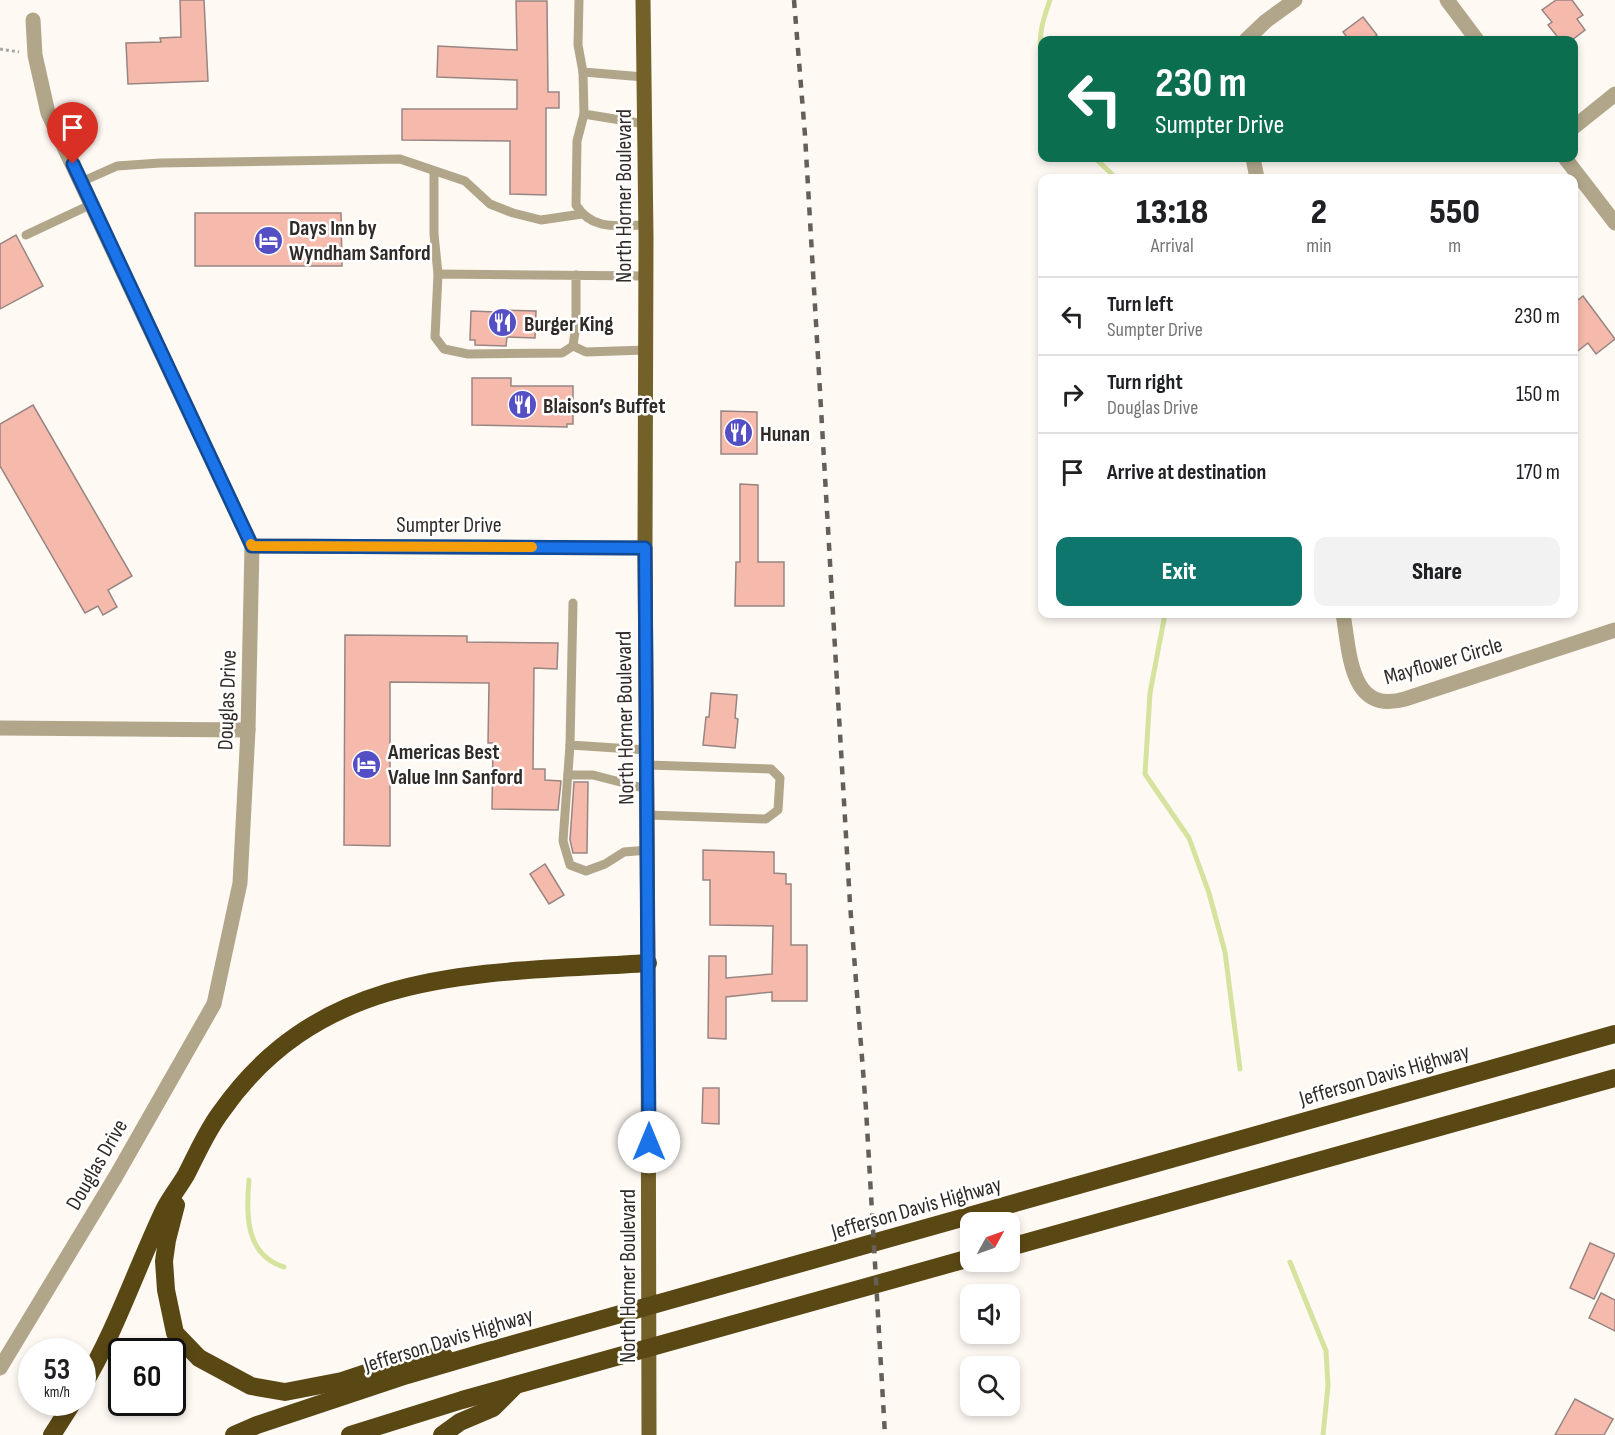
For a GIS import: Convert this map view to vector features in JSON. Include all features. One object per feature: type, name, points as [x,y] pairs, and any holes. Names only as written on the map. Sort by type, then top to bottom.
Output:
[{"type":"highway","points":[[96,1364],[165,1208],[185,1177],[201,1143],[220,1112],[242,1084],[276,1051],[298,1034],[345,1007],[374,996],[398,988],[456,976],[648,963]]},
{"type":"highway","name":"Jefferson Davis Highway","points":[[234,1435],[257,1425],[407,1375],[482,1353],[1615,1034]]},
{"type":"highway","points":[[1020,1244],[1615,1078]]},
{"type":"highway","points":[[185,1177],[167,1240],[164,1261],[166,1290],[175,1333],[199,1358],[251,1386],[285,1392],[342,1382],[405,1359],[482,1353]]},
{"type":"highway","points":[[350,1435],[462,1400],[960,1261]]},
{"type":"highway","points":[[441,1435],[460,1422],[493,1408],[516,1385]]},
{"type":"highway","points":[[52,1435],[65,1416]]},
{"type":"main road","name":"North Horner Boulevard","points":[[643,0],[646,225],[645,548],[649,1435]]},
{"type":"street","points":[[1250,36],[1295,0]]},
{"type":"street","points":[[1447,0],[1474,36]]},
{"type":"street","name":"Douglas Drive","points":[[0,1368],[116,1176],[214,1004],[240,883],[248,730],[252,546],[48,112],[35,55],[33,20]]},
{"type":"street","points":[[1578,124],[1615,94]]},
{"type":"street","points":[[1568,162],[1577,174]]},
{"type":"street","points":[[1578,175],[1615,223]]},
{"type":"street","name":"Sumpter Drive","points":[[252,546],[645,548]]},
{"type":"street","name":"Mayflower Circle","points":[[1344,618],[1356,678],[1367,695],[1382,702],[1393,703],[1615,630]]},
{"type":"street","points":[[0,728],[248,730]]},
{"type":"lane","points":[[579,0],[578,45],[583,72],[584,114],[577,141],[576,205],[582,214],[600,225],[646,225]]},
{"type":"lane","points":[[583,72],[644,77]]},
{"type":"lane","points":[[584,114],[645,123]]},
{"type":"lane","points":[[81,182],[117,166],[194,161],[400,159],[465,180],[490,204],[513,213],[541,220],[582,214]]},
{"type":"lane","points":[[434,171],[434,234],[438,274],[435,337],[444,349],[468,354],[562,353],[573,346],[576,324],[576,275]]},
{"type":"lane","points":[[26,235],[92,204]]},
{"type":"lane","points":[[438,274],[646,276]]},
{"type":"lane","points":[[573,346],[586,352],[646,350]]},
{"type":"lane","points":[[573,603],[570,745],[563,842],[570,865],[586,872],[624,852],[648,850]]},
{"type":"lane","points":[[570,745],[647,757],[771,769],[780,778],[778,810],[766,819],[647,814]]},
{"type":"lane","points":[[568,775],[593,775],[647,789]]},
{"type":"building","points":[[180,0],[204,0],[208,81],[128,84],[126,43],[161,42],[160,38],[181,37]]},
{"type":"building","points":[[1556,0],[1572,0],[1583,15],[1577,19],[1585,30],[1577,36],[1557,36],[1548,25],[1552,22],[1542,10]]},
{"type":"building","points":[[516,1],[547,1],[548,92],[559,92],[559,108],[546,108],[546,195],[510,194],[510,141],[402,140],[402,109],[517,109],[517,80],[437,77],[438,46],[517,50]]},
{"type":"building","points":[[1363,17],[1377,35],[1346,36],[1343,32]]},
{"type":"building","name":"Days Inn by Wyndham Sanford","points":[[195,213],[341,213],[342,266],[195,266]]},
{"type":"building","points":[[16,235],[43,286],[0,309],[0,244]]},
{"type":"building","points":[[1583,296],[1615,339],[1596,354],[1588,343],[1578,351],[1578,300]]},
{"type":"building","name":"Burger King","points":[[496,310],[536,311],[535,338],[507,337],[506,346],[475,345],[475,340],[470,340],[471,311],[496,312]]},
{"type":"building","name":"Blaison’s Buffet","points":[[472,378],[511,378],[511,386],[573,386],[573,424],[567,424],[567,427],[472,425]]},
{"type":"building","points":[[33,405],[132,576],[108,590],[117,607],[103,615],[98,606],[85,613],[0,466],[0,424]]},
{"type":"building","name":"Hunan","points":[[721,411],[757,412],[757,454],[721,454]]},
{"type":"building","points":[[740,484],[758,485],[758,562],[784,562],[784,606],[735,606],[736,562],[740,562]]},
{"type":"building","points":[[345,635],[467,636],[467,642],[558,643],[557,669],[534,668],[533,769],[545,769],[545,780],[561,781],[558,810],[492,809],[493,743],[488,743],[489,683],[390,682],[390,846],[344,845]]},
{"type":"building","points":[[711,693],[737,695],[735,718],[738,719],[735,748],[703,745]]},
{"type":"building","points":[[574,782],[588,782],[587,853],[573,853],[570,840]]},
{"type":"building","points":[[703,850],[774,852],[774,873],[786,874],[786,884],[791,884],[791,945],[807,945],[807,1001],[772,1001],[772,992],[726,997],[726,1039],[708,1038],[709,956],[726,956],[726,978],[772,974],[773,926],[710,925],[710,880],[703,880]]},
{"type":"building","points":[[545,864],[564,895],[549,904],[530,874]]},
{"type":"building","points":[[703,1088],[719,1088],[719,1124],[702,1123]]},
{"type":"building","points":[[1590,1243],[1615,1254],[1594,1299],[1570,1288]]},
{"type":"building","points":[[1601,1293],[1615,1300],[1615,1331],[1589,1318]]},
{"type":"building","points":[[1575,1399],[1613,1419],[1604,1435],[1555,1435]]},
{"type":"waterway","points":[[1041,36],[1050,0]]},
{"type":"waterway","points":[[1099,162],[1112,174]]},
{"type":"waterway","points":[[1164,618],[1150,693],[1145,774],[1189,838],[1209,893],[1225,952],[1240,1069]]},
{"type":"waterway","points":[[249,1180],[248,1219],[255,1243],[271,1261],[284,1267]]},
{"type":"waterway","points":[[1290,1262],[1326,1351],[1328,1386],[1323,1435]]},
{"type":"railway","points":[[794,0],[805,135],[850,904],[866,1109],[885,1435]]},
{"type":"slow traffic","points":[[251,544],[252,546],[532,547]]},
{"type":"place","name":"Days Inn by Wyndham Sanford","points":[[268,240]]},
{"type":"place","name":"Burger King","points":[[503,323]]},
{"type":"place","name":"Blaison’s Buffet","points":[[522,405]]},
{"type":"place","name":"Hunan","points":[[739,433]]},
{"type":"place","name":"Americas Best Value Inn Sanford","points":[[367,764]]},
{"type":"route","points":[[73,164],[252,546],[645,548],[649,1142]]}]
